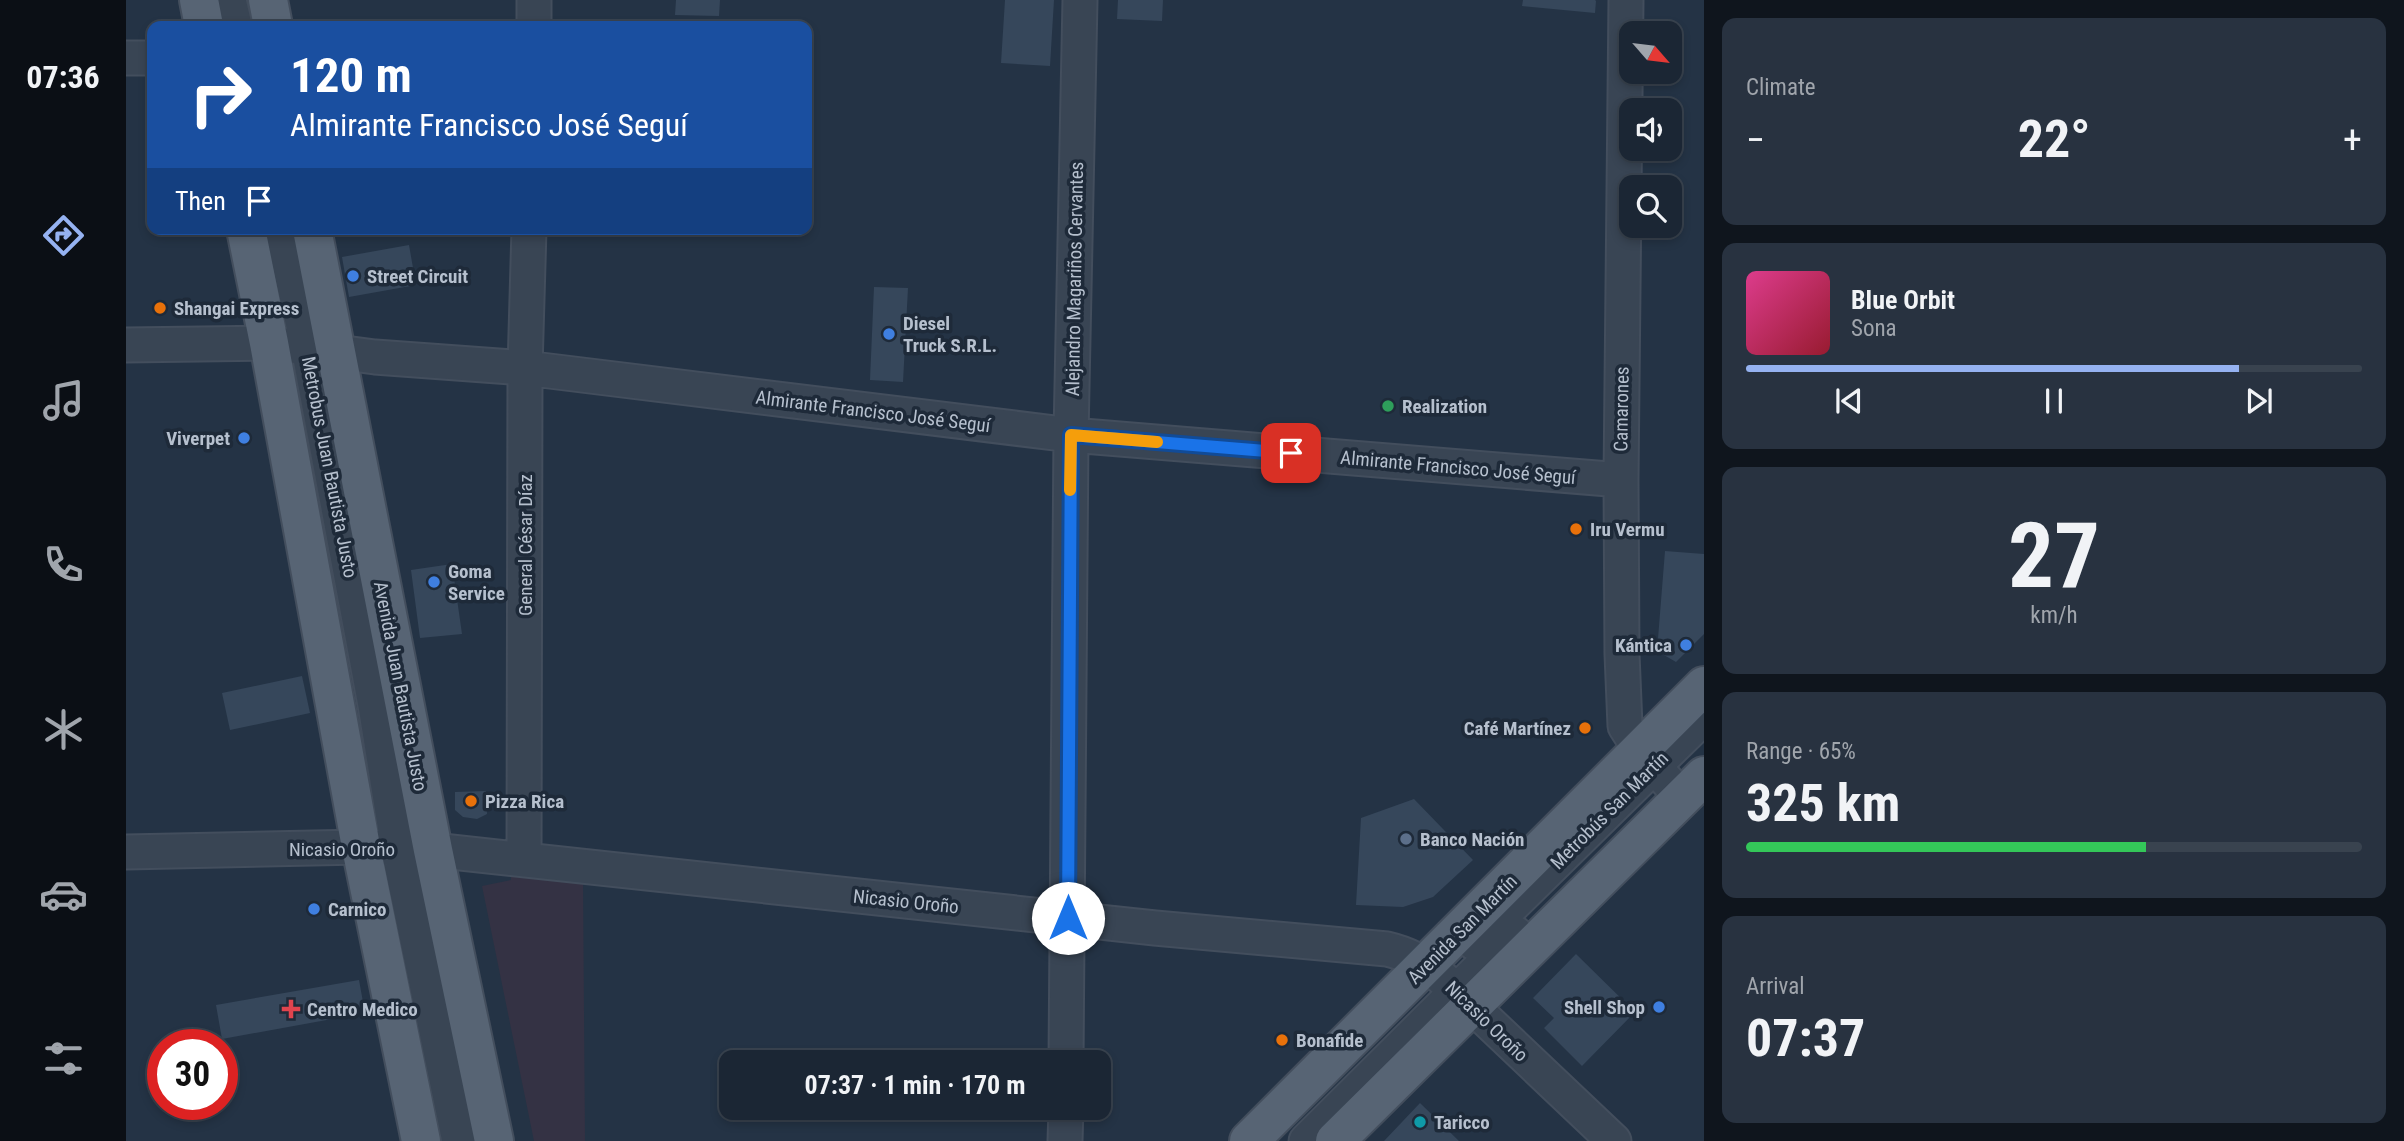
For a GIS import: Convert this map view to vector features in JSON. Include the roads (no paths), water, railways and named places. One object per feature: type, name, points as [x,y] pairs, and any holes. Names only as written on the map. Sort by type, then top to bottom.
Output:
[{"type":"main road","points":[[199,0],[203,21]]},
{"type":"main road","points":[[268,0],[272,21]]},
{"type":"main road","name":"Avenida Juan Bautista Justo","points":[[247,235],[269,343],[397,849],[494,1141]]},
{"type":"main road","name":"Avenida Juan Bautista Justo","points":[[312,235],[322,349],[397,849],[421,1141]]},
{"type":"main road","name":"Avenida San Martín","points":[[1249,1141],[1448,985],[1670,774],[1704,686]]},
{"type":"main road","name":"Avenida San Martín","points":[[1335,1141],[1448,985],[1670,774]]},
{"type":"street","points":[[229,0],[234,21]]},
{"type":"street","points":[[534,0],[534,21]]},
{"type":"street","name":"Alejandro Magariños Cervantes","points":[[1066,1050],[1071,435],[1080,0]]},
{"type":"street","name":"Camarones","points":[[1626,0],[1620,480],[1625,726],[1670,774]]},
{"type":"street","points":[[126,58],[147,58]]},
{"type":"street","name":"Metrobus Juan Bautista Justo","points":[[283,235],[322,349],[397,849],[459,1141]]},
{"type":"street","name":"General César Díaz","points":[[524,860],[525,368],[529,235]]},
{"type":"street","name":"Almirante Francisco José Seguí","points":[[126,345],[269,343],[376,357],[525,368],[1071,435],[1620,480]]},
{"type":"street","name":"Metrobús San Martín","points":[[1670,774],[1704,717]]},
{"type":"street","name":"Metrobús San Martín","points":[[1670,774],[1704,744]]},
{"type":"street","name":"Nicasio Oroño","points":[[126,852],[397,849],[1387,949],[1408,954],[1448,985],[1614,1141]]},
{"type":"street","points":[[1276,1141],[1448,985]]},
{"type":"street","points":[[1306,1141],[1448,985]]},
{"type":"street","points":[[1065,1141],[1066,1120]]},
{"type":"place","name":"Street Circuit","points":[[353,276]]},
{"type":"place","name":"Shangai Express","points":[[160,308]]},
{"type":"place","name":"Diesel Truck S.R.L.","points":[[889,334]]},
{"type":"place","name":"Realization","points":[[1388,406]]},
{"type":"place","name":"Viverpet","points":[[244,438]]},
{"type":"place","name":"Iru Vermu","points":[[1576,529]]},
{"type":"place","name":"Goma Service","points":[[434,582]]},
{"type":"place","name":"Kántica","points":[[1686,645]]},
{"type":"place","name":"Café Martínez","points":[[1585,728]]},
{"type":"place","name":"Pizza Rica","points":[[471,801]]},
{"type":"place","name":"Banco Nación","points":[[1406,839]]},
{"type":"place","name":"Carnico","points":[[314,909]]},
{"type":"place","name":"Shell Shop","points":[[1659,1007]]},
{"type":"place","name":"Centro Medico","points":[[291,1009]]},
{"type":"place","name":"Bonafide","points":[[1282,1040]]},
{"type":"place","name":"Taricco","points":[[1420,1122]]}]
